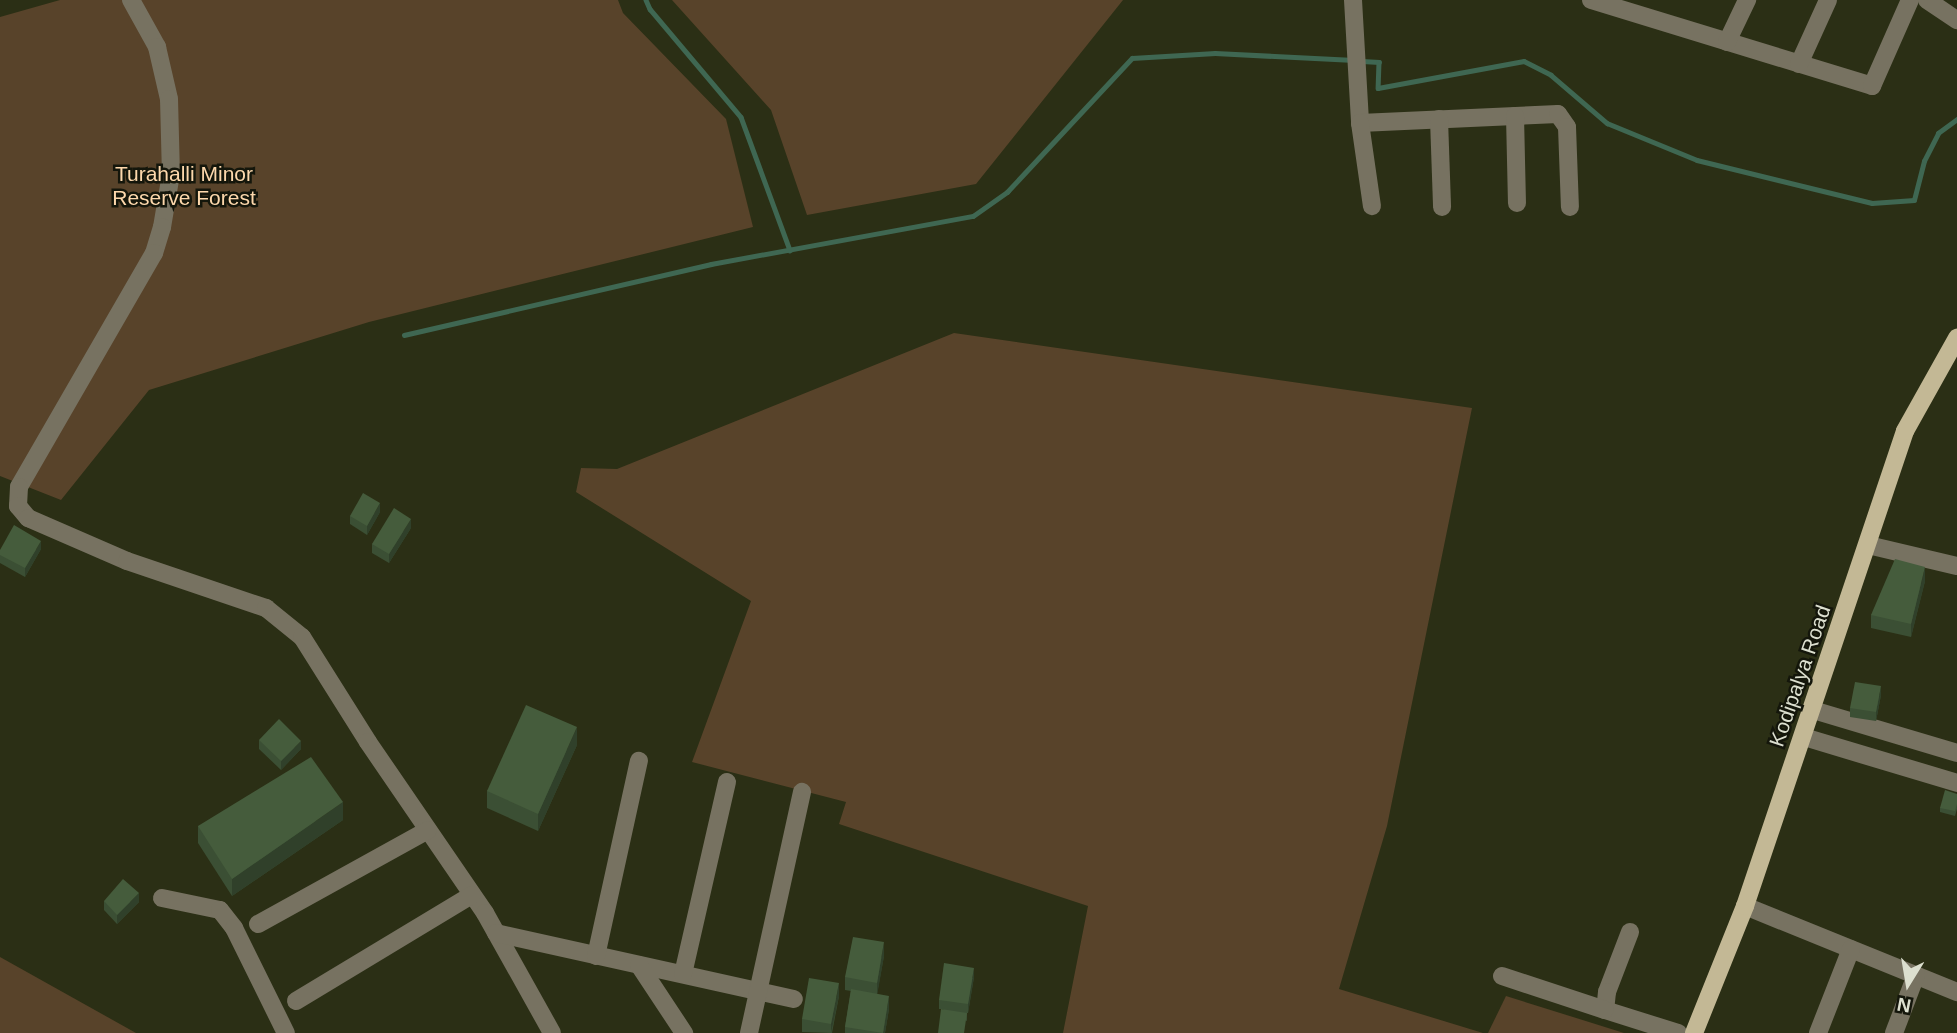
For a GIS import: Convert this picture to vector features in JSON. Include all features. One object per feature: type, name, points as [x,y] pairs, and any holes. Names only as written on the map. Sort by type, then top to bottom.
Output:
[{"type":"main road","name":"Kodipalya Road","points":[[1694,1033],[1745,906],[1905,431],[1957,338]]},
{"type":"street","points":[[131,0],[156,47],[169,99],[171,174],[163,227],[154,253],[19,487],[18,506],[28,518],[127,561],[266,608],[302,637],[496,933],[552,1033]]},
{"type":"street","points":[[1353,0],[1360,123],[1371,206]]},
{"type":"street","points":[[1591,0],[1872,86],[1910,0]]},
{"type":"street","points":[[1644,16],[1653,0]]},
{"type":"street","points":[[1727,42],[1747,0]]},
{"type":"street","points":[[1799,64],[1828,0]]},
{"type":"street","points":[[1927,0],[1957,20]]},
{"type":"street","points":[[1360,123],[1558,114],[1567,127],[1570,207]]},
{"type":"street","points":[[1515,116],[1517,203]]},
{"type":"street","points":[[1439,119],[1442,207]]},
{"type":"street","points":[[1868,545],[1957,566]]},
{"type":"street","points":[[1813,710],[1957,753]]},
{"type":"street","points":[[1804,737],[1957,783]]},
{"type":"street","points":[[596,956],[639,761]]},
{"type":"street","points":[[683,974],[727,782]]},
{"type":"street","points":[[748,1033],[802,792]]},
{"type":"street","points":[[258,924],[428,830]]},
{"type":"street","points":[[296,1001],[472,895]]},
{"type":"street","points":[[162,898],[220,910],[234,928],[286,1033]]},
{"type":"street","points":[[1745,906],[1957,992]]},
{"type":"street","points":[[1605,1010],[1607,992],[1630,932]]},
{"type":"street","points":[[496,933],[794,999]]},
{"type":"street","points":[[1818,1033],[1851,949]]},
{"type":"street","points":[[639,965],[684,1033]]},
{"type":"street","points":[[1894,1033],[1916,975]]},
{"type":"street","points":[[1502,976],[1678,1033]]},
{"type":"green space","name":"Turahalli Minor Reserve Forest","points":[[60,0],[618,0],[623,13],[726,119],[753,227],[369,322],[149,390],[61,500],[0,476],[0,17]]},
{"type":"green space","points":[[672,0],[1123,0],[976,184],[807,215],[771,110]]},
{"type":"green space","points":[[954,333],[1472,408],[1387,826],[1339,989],[1483,1033],[1063,1033],[1088,906],[839,824],[846,802],[692,762],[751,601],[576,492],[581,468],[617,469]]},
{"type":"green space","points":[[0,957],[136,1033],[0,1033]]},
{"type":"green space","points":[[1506,996],[1624,1033],[1488,1033]]},
{"type":"building","points":[[363,493],[380,503],[367,526],[350,516]]},
{"type":"building","points":[[394,508],[411,519],[389,554],[372,544]]},
{"type":"building","points":[[14,525],[41,541],[25,568],[0,555],[0,550]]},
{"type":"building","points":[[1895,559],[1925,567],[1911,624],[1871,615]]},
{"type":"building","points":[[1855,682],[1881,686],[1876,712],[1850,708]]},
{"type":"building","points":[[526,705],[577,727],[538,814],[487,791]]},
{"type":"building","points":[[279,719],[301,741],[281,761],[259,740]]},
{"type":"building","points":[[311,757],[343,802],[232,879],[198,826]]},
{"type":"building","points":[[1945,790],[1957,794],[1955,811],[1940,808]]},
{"type":"building","points":[[123,879],[139,893],[117,915],[104,901]]},
{"type":"building","points":[[853,937],[884,942],[877,983],[845,977]]},
{"type":"building","points":[[944,963],[974,968],[968,1004],[939,1000]]},
{"type":"building","points":[[809,978],[839,983],[831,1024],[802,1019]]},
{"type":"building","points":[[851,989],[889,996],[883,1033],[845,1027]]},
{"type":"building","points":[[941,1009],[967,1013],[964,1033],[938,1033]]},
{"type":"waterway","points":[[646,0],[650,9],[741,117],[790,250]]},
{"type":"waterway","points":[[404,335],[711,264],[973,216],[1007,192],[1132,58],[1215,53],[1354,60]]},
{"type":"waterway","points":[[1362,61],[1379,62],[1378,88],[1524,61],[1551,75],[1607,123],[1697,160],[1872,203],[1914,200],[1924,161],[1938,133],[1957,119]]}]
